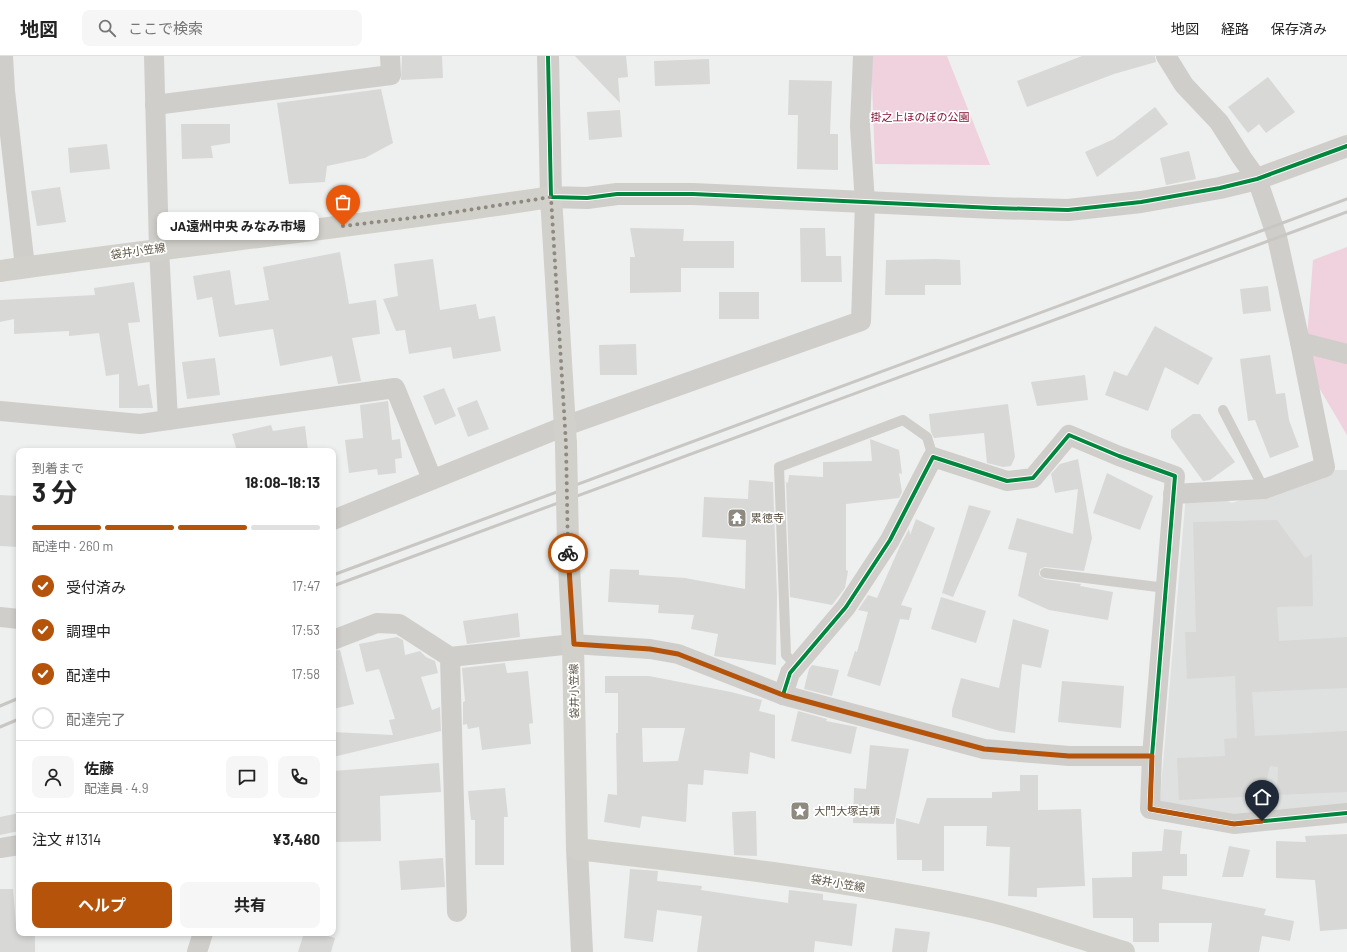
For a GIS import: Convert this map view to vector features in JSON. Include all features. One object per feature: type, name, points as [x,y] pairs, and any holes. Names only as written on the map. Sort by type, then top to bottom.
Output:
[{"type":"main road","name":"袋井小笠線","points":[[0,271],[159,248],[436,215],[551,197],[565,435],[568,546],[574,644],[577,848],[771,872],[968,906],[1014,918],[1124,952]]},
{"type":"street","points":[[3,56],[5,91],[25,267]]},
{"type":"street","points":[[154,56],[159,248],[168,420]]},
{"type":"street","points":[[155,105],[391,75],[390,56]]},
{"type":"street","points":[[548,56],[551,197],[586,198],[617,194],[693,194],[864,203],[1068,210],[1173,198],[1257,179],[1347,146]]},
{"type":"street","points":[[336,519],[432,480],[565,435],[861,321],[864,203],[860,126],[863,56]]},
{"type":"street","points":[[1166,56],[1184,85],[1219,122],[1257,179],[1274,226],[1300,342],[1325,467],[1264,489],[1173,494]]},
{"type":"street","points":[[1300,342],[1347,354]]},
{"type":"street","points":[[0,412],[140,424],[395,388],[432,480]]},
{"type":"street","points":[[783,695],[790,673],[846,607],[890,540],[933,457],[1007,481],[1033,478],[1069,435],[1119,456],[1175,476],[1152,756],[1150,809],[1234,824],[1347,813]]},
{"type":"street","points":[[0,617],[16,619]]},
{"type":"street","points":[[336,639],[377,622],[399,624],[450,657],[574,644],[650,649],[678,654],[783,695],[984,749],[1069,756],[1152,756]]},
{"type":"street","points":[[450,657],[457,912]]},
{"type":"street","points":[[0,848],[16,845]]},
{"type":"street","points":[[577,848],[582,952]]},
{"type":"street","points":[[197,952],[202,936]]},
{"type":"lane","points":[[1223,410],[1264,489]]},
{"type":"lane","points":[[796,666],[786,655],[779,467],[903,420],[927,436],[933,457]]},
{"type":"lane","points":[[1045,573],[1166,588]]},
{"type":"shaded area","points":[[1332,470],[1347,470],[1347,813],[1234,824],[1159,811],[1187,483],[1232,503]]},
{"type":"green space","name":"掛之上ほのぼの公園","points":[[871,56],[947,56],[990,165],[875,164]]},
{"type":"green space","points":[[1347,247],[1347,435],[1305,364],[1313,260]]},
{"type":"building","points":[[402,56],[442,56],[443,78],[401,80]]},
{"type":"building","points":[[575,56],[626,56],[628,77],[618,78],[620,103]]},
{"type":"building","points":[[1082,56],[1155,56],[1156,62],[1114,74],[1027,107],[1017,81]]},
{"type":"building","points":[[709,59],[710,84],[655,86],[654,61]]},
{"type":"building","points":[[1268,77],[1295,112],[1266,133],[1259,124],[1248,133],[1228,107]]},
{"type":"building","points":[[789,80],[832,81],[830,134],[838,134],[838,170],[797,169],[798,115],[788,115]]},
{"type":"building","points":[[381,89],[393,143],[365,158],[327,166],[325,182],[289,184],[277,103]]},
{"type":"building","points":[[1155,107],[1168,124],[1097,177],[1085,152],[1114,139]]},
{"type":"building","points":[[620,110],[622,137],[589,140],[587,112]]},
{"type":"building","points":[[181,124],[230,124],[230,143],[211,146],[213,158],[182,159]]},
{"type":"building","points":[[107,144],[110,169],[70,173],[68,148]]},
{"type":"building","points":[[1189,151],[1196,179],[1166,185],[1160,158]]},
{"type":"building","points":[[60,187],[66,222],[37,226],[31,191]]},
{"type":"building","points":[[630,228],[684,229],[683,241],[734,241],[734,268],[681,268],[681,292],[630,293],[630,257],[635,257]]},
{"type":"building","points":[[800,228],[825,228],[826,256],[841,256],[842,282],[801,282]]},
{"type":"building","points":[[340,252],[349,304],[376,300],[380,334],[352,338],[361,381],[338,384],[332,356],[280,366],[273,329],[219,337],[212,297],[197,300],[193,276],[230,270],[235,305],[269,300],[263,267]]},
{"type":"building","points":[[433,259],[440,310],[476,304],[479,319],[495,316],[501,351],[453,359],[451,347],[409,354],[405,330],[396,331],[383,299],[398,296],[394,264]]},
{"type":"building","points":[[886,260],[960,260],[961,285],[925,285],[925,295],[885,295]]},
{"type":"building","points":[[134,282],[140,322],[128,323],[138,386],[149,384],[153,408],[119,408],[119,374],[106,376],[99,333],[69,336],[69,331],[14,334],[14,319],[0,322],[0,300],[95,295],[94,288]]},
{"type":"building","points":[[1268,286],[1271,311],[1243,314],[1240,289]]},
{"type":"building","points":[[719,292],[759,292],[759,319],[719,319]]},
{"type":"building","points":[[1155,326],[1213,358],[1198,385],[1165,367],[1148,411],[1105,395],[1114,371],[1127,376]]},
{"type":"building","points":[[636,344],[637,375],[600,375],[599,345]]},
{"type":"building","points":[[1270,355],[1276,394],[1285,393],[1289,420],[1299,447],[1270,458],[1255,420],[1248,421],[1240,359]]},
{"type":"building","points":[[215,358],[220,395],[187,399],[182,362]]},
{"type":"building","points":[[1085,375],[1088,400],[1037,406],[1031,382]]},
{"type":"building","points":[[444,388],[456,416],[435,425],[423,396]]},
{"type":"building","points":[[477,400],[489,429],[468,437],[457,408]]},
{"type":"building","points":[[388,401],[392,440],[400,439],[402,458],[395,459],[396,473],[378,475],[377,469],[349,473],[345,440],[363,438],[360,405]]},
{"type":"building","points":[[1008,404],[1015,457],[1011,466],[1003,467],[987,463],[984,433],[934,438],[931,432],[929,414]]},
{"type":"building","points":[[1193,414],[1200,414],[1235,462],[1210,480],[1203,481],[1171,437],[1171,430]]},
{"type":"building","points":[[271,425],[273,431],[305,426],[308,448],[236,448],[232,434]]},
{"type":"building","points":[[870,439],[899,450],[902,474],[899,473],[902,492],[899,498],[846,504],[846,570],[848,571],[845,588],[832,605],[790,597],[786,482],[788,483],[789,475],[823,477],[823,462],[872,461]]},
{"type":"building","points":[[1078,459],[1092,538],[1084,571],[1045,567],[1040,569],[1039,575],[1044,579],[1081,584],[1080,586],[1113,592],[1108,620],[1049,610],[1018,596],[1027,553],[1008,549],[1017,518],[1073,534],[1078,489],[1055,493],[1051,474],[1060,464]]},
{"type":"building","points":[[1107,473],[1153,496],[1140,530],[1093,513]]},
{"type":"building","points":[[749,480],[773,482],[777,595],[776,665],[714,656],[718,634],[691,629],[694,615],[658,613],[659,605],[608,602],[610,569],[639,570],[639,575],[685,578],[745,589],[746,540],[702,537],[704,497],[748,499]]},
{"type":"building","points":[[0,495],[16,496],[16,547],[0,546]]},
{"type":"building","points":[[969,505],[991,511],[953,597],[942,593]]},
{"type":"building","points":[[916,519],[935,528],[901,605],[912,608],[909,620],[900,619],[880,686],[847,676],[855,651],[857,652],[868,612],[858,610],[868,595],[877,598],[900,546],[909,529],[910,535]]},
{"type":"building","points":[[1277,520],[1305,558],[1312,554],[1313,606],[1277,607],[1279,641],[1347,637],[1347,688],[1252,692],[1255,736],[1347,731],[1347,792],[1277,795],[1278,767],[1270,766],[1263,796],[1179,800],[1177,758],[1225,756],[1224,739],[1237,738],[1235,676],[1187,679],[1185,632],[1196,632],[1193,522]]},
{"type":"building","points":[[941,597],[986,611],[976,643],[931,629]]},
{"type":"building","points":[[518,613],[520,637],[467,644],[463,621]]},
{"type":"building","points":[[1013,619],[1049,630],[1041,668],[1022,664],[1015,733],[1000,731],[952,717],[952,710],[961,678],[999,688]]},
{"type":"building","points":[[397,637],[403,640],[405,655],[420,651],[426,657],[435,661],[438,673],[421,677],[432,710],[440,707],[441,731],[336,756],[336,732],[393,735],[389,720],[395,719],[379,669],[366,672],[359,644]]},
{"type":"building","points":[[340,650],[354,704],[336,708],[336,651]]},
{"type":"building","points":[[505,663],[507,673],[528,671],[533,723],[529,724],[531,744],[482,750],[479,727],[468,729],[467,724],[463,725],[463,702],[465,701],[462,668]]},
{"type":"building","points":[[812,665],[839,670],[832,696],[804,689],[809,669]]},
{"type":"building","points":[[605,676],[649,676],[731,692],[762,700],[759,711],[775,715],[775,759],[750,752],[748,774],[704,770],[703,785],[688,784],[686,822],[642,816],[640,828],[604,822],[608,794],[617,795],[616,733],[618,733],[618,693],[605,693]],"holes":[[[642,728],[685,728],[678,761],[643,762]]]},
{"type":"building","points":[[1062,681],[1124,686],[1121,728],[1058,722]]},
{"type":"building","points":[[798,711],[827,719],[826,721],[857,727],[851,754],[791,741]]},
{"type":"building","points":[[870,745],[909,749],[894,824],[853,823],[854,788],[866,789]]},
{"type":"building","points":[[439,763],[441,792],[380,796],[381,841],[336,842],[336,771]]},
{"type":"building","points":[[1020,775],[1038,775],[1038,810],[1081,809],[1085,886],[1037,888],[1037,897],[1008,896],[1010,847],[986,846],[987,826],[944,826],[944,871],[922,871],[922,860],[897,860],[896,818],[919,824],[927,798],[992,798],[992,792],[1020,791]]},
{"type":"building","points":[[505,788],[508,817],[504,817],[504,865],[475,865],[475,820],[471,820],[468,791]]},
{"type":"building","points":[[756,811],[757,856],[734,855],[732,812]]},
{"type":"building","points":[[16,814],[16,832],[0,835],[0,817]]},
{"type":"building","points":[[1164,829],[1182,831],[1180,854],[1187,854],[1187,876],[1163,876],[1162,889],[1266,909],[1264,915],[1294,921],[1290,941],[1262,936],[1259,952],[1208,952],[1212,923],[1159,923],[1159,942],[1133,942],[1133,918],[1093,918],[1092,878],[1132,877],[1132,852],[1162,851]]},
{"type":"building","points":[[1347,834],[1347,929],[1320,931],[1315,880],[1276,878],[1276,841],[1306,842],[1305,836]]},
{"type":"building","points":[[1229,846],[1250,850],[1243,877],[1222,877]]},
{"type":"building","points":[[443,858],[445,887],[401,890],[399,861]]},
{"type":"building","points":[[630,869],[658,871],[657,881],[702,886],[701,890],[788,903],[789,890],[823,894],[823,900],[857,904],[852,946],[815,941],[814,952],[697,952],[702,916],[657,910],[653,942],[624,938]]},
{"type":"building","points":[[0,889],[13,889],[16,936],[35,936],[35,952],[0,952]]},
{"type":"building","points":[[895,928],[930,932],[927,952],[892,952]]},
{"type":"building","points":[[303,936],[328,936],[335,938],[331,952],[298,952]]},
{"type":"railway","points":[[336,574],[1347,199]]},
{"type":"railway","points":[[336,585],[1347,212]]},
{"type":"railway","points":[[0,706],[16,699]]},
{"type":"railway","points":[[0,727],[16,720]]},
{"type":"cycle path","points":[[548,56],[551,197],[587,198],[617,194],[693,194],[1068,210],[1141,202],[1220,188],[1257,179],[1347,146]]},
{"type":"cycle path","points":[[783,695],[790,673],[846,607],[890,540],[933,457],[1007,481],[1033,478],[1069,435],[1119,456],[1175,476],[1152,756],[1150,809],[1234,824],[1347,813]]},
{"type":"way so far","points":[[343,226],[436,215],[551,197],[566,444],[568,553]]},
{"type":"place","name":"JA遠州中央 みなみ市場","points":[[343,226]]},
{"type":"place","name":"累徳寺","points":[[737,518]]},
{"type":"place","name":"大門大塚古墳","points":[[800,811]]},
{"type":"route","points":[[568,553],[574,644],[650,649],[678,654],[783,695],[984,749],[1069,756],[1152,756],[1150,809],[1234,824],[1262,821]]}]
